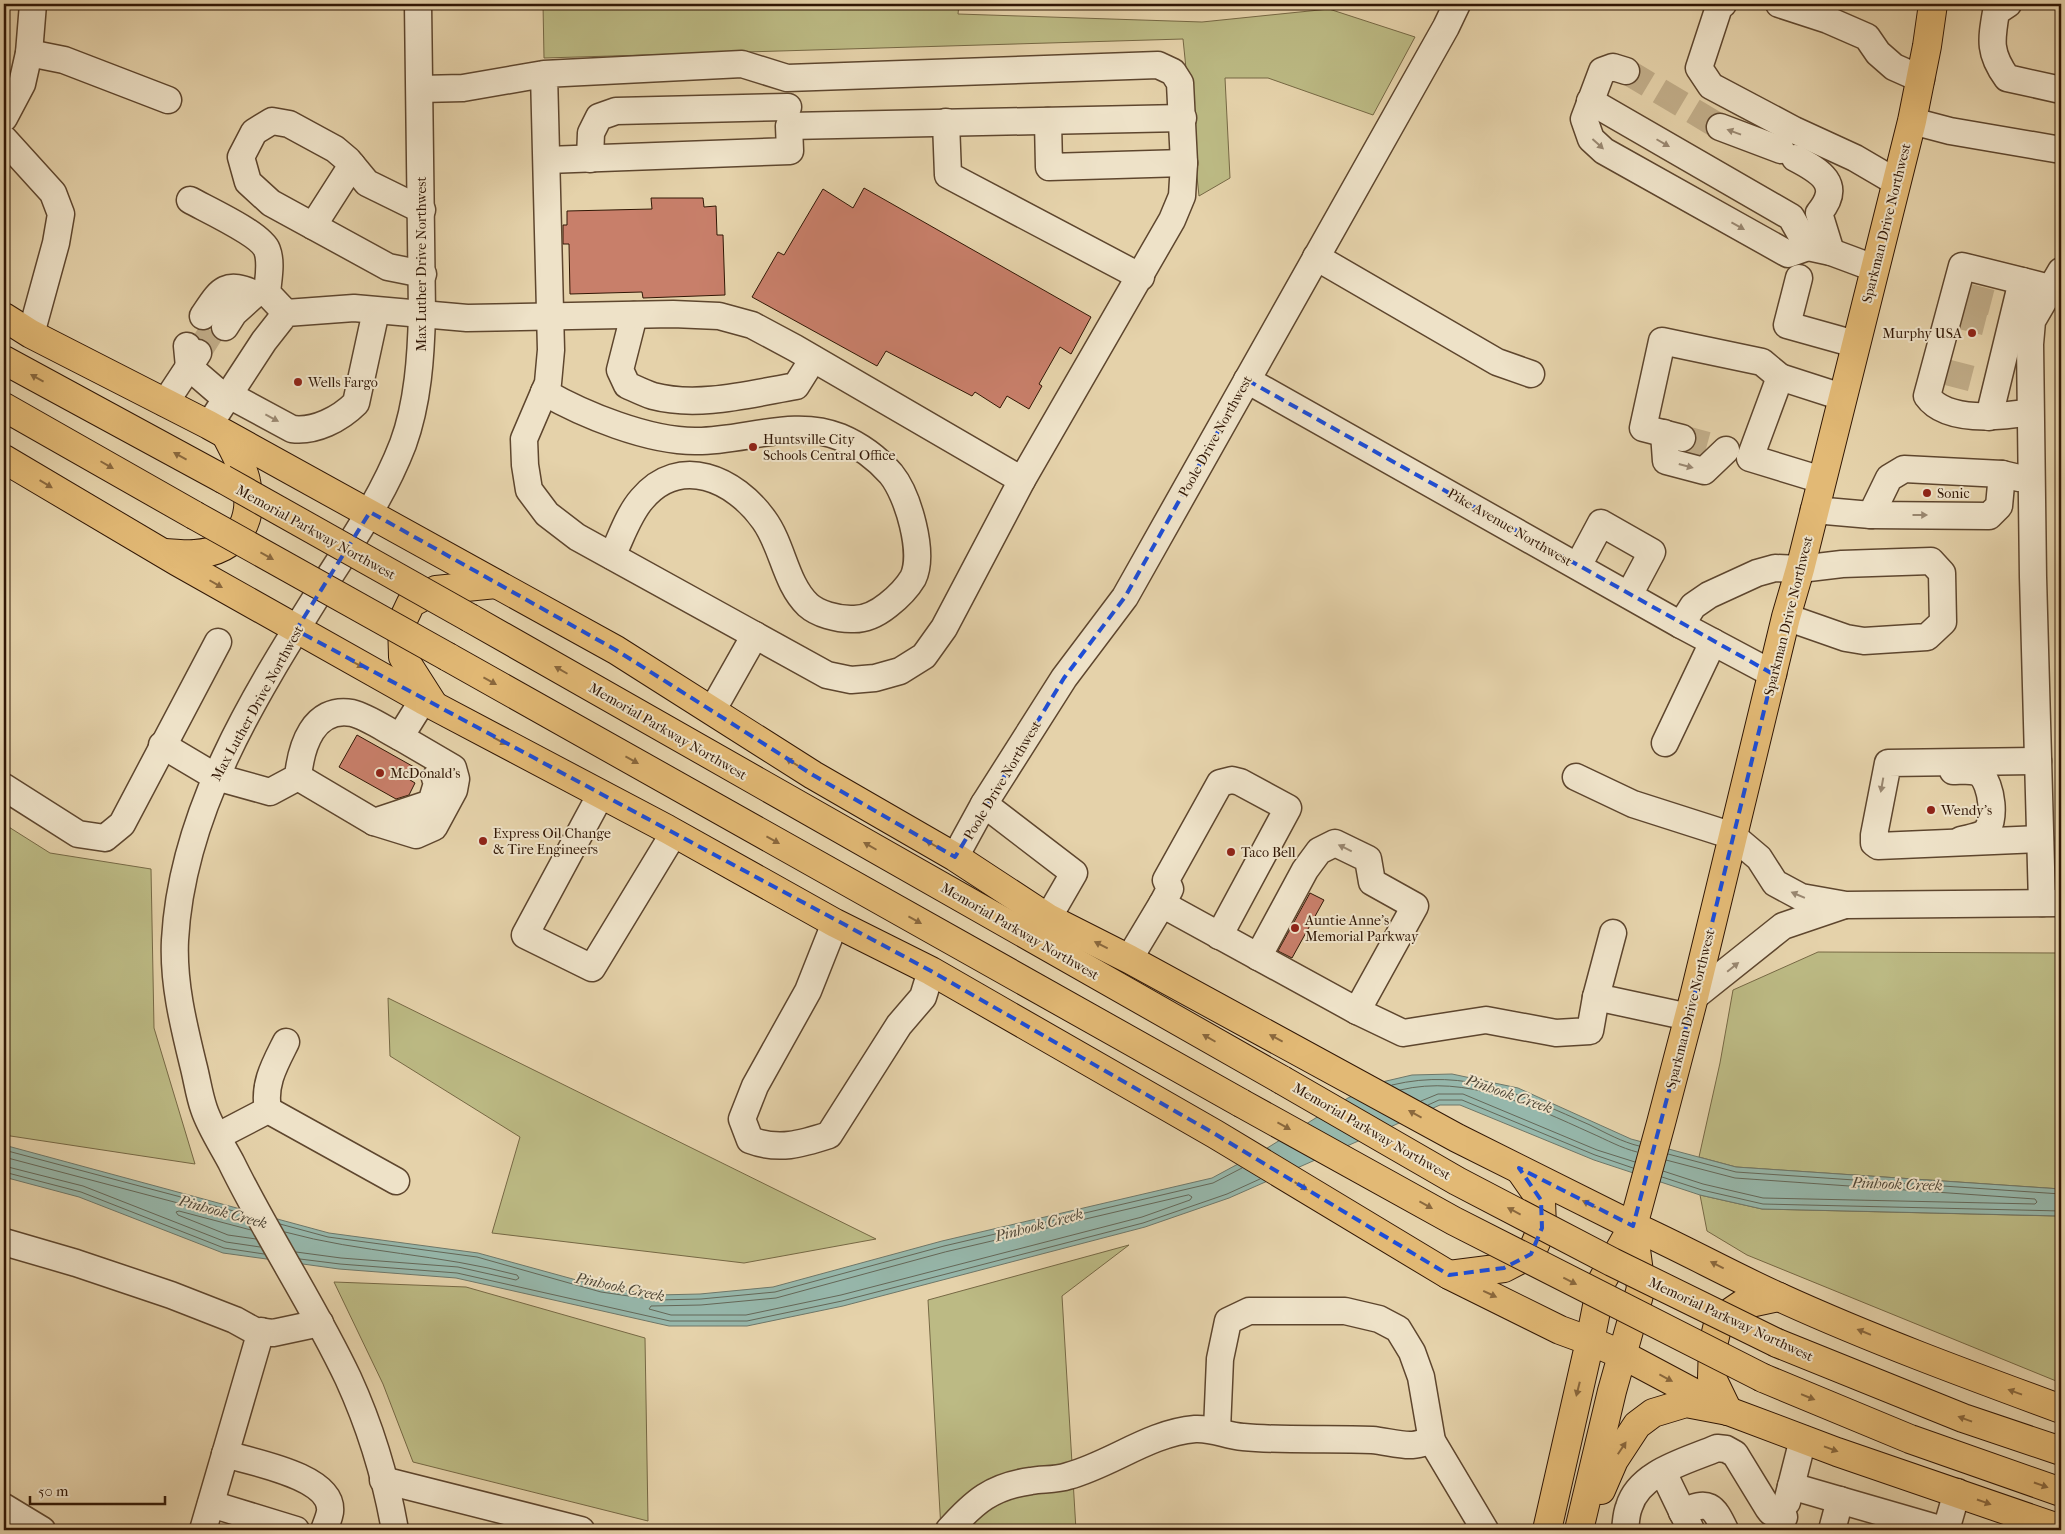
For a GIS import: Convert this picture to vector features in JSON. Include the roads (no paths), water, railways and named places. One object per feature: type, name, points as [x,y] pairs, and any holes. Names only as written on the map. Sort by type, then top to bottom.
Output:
[{"type":"main road","name":"Sparkman Drive Northwest","points":[[1546,1530],[1602,1282],[1633,1226],[1692,1007],[1786,617],[1800,569],[1912,121],[1933,4]]},
{"type":"main road","points":[[4,317],[31,334],[165,402],[370,512],[616,650],[813,775],[955,857],[1048,918],[1129,959],[1457,1138],[1778,1297],[1973,1377],[2061,1409]]},
{"type":"main road","name":"Memorial Parkway Northwest","points":[[4,360],[223,479],[470,618],[1457,1180],[1612,1262],[1777,1343],[1963,1418],[2061,1451]]},
{"type":"main road","points":[[4,407],[1454,1221],[1762,1378],[1910,1439],[2061,1492]]},
{"type":"main road","points":[[163,553],[195,554],[222,549],[242,531],[249,511],[246,480],[218,430]]},
{"type":"main road","points":[[4,459],[296,630],[674,833],[835,922],[931,971],[1215,1134],[1449,1275],[1560,1330],[1623,1355],[1728,1411],[2061,1529]]},
{"type":"main road","points":[[429,703],[404,657],[402,622],[411,603],[436,590],[496,584]]},
{"type":"main road","points":[[1449,1275],[1504,1268],[1531,1254],[1542,1228],[1541,1200],[1519,1168]]},
{"type":"main road","name":"Sparkman Drive Northwest","points":[[1580,1526],[1612,1391],[1641,1288],[1633,1226]]},
{"type":"main road","points":[[1728,1411],[1712,1378],[1713,1345],[1720,1320],[1741,1304],[1778,1297]]},
{"type":"main road","points":[[1580,1526],[1604,1485],[1614,1460],[1637,1425],[1653,1413],[1686,1402],[1728,1411]]},
{"type":"street","points":[[4,118],[22,84],[29,54],[33,4]]},
{"type":"street","name":"Max Luther Drive Northwest","points":[[395,1530],[369,1429],[359,1405],[320,1323],[241,1182],[205,1111],[183,1025],[176,983],[175,941],[181,891],[195,832],[216,777],[245,720],[296,630],[370,512],[390,474],[404,441],[411,414],[421,349],[423,274],[418,4]]},
{"type":"street","name":"Poole Drive Northwest","points":[[955,857],[984,804],[1064,678],[1125,597],[1446,27],[1457,4]]},
{"type":"street","points":[[1723,4],[1720,7],[1699,68],[1711,86],[1794,130],[1855,158],[1896,182]]},
{"type":"street","points":[[1779,4],[1828,20],[1867,38],[1878,53],[1894,67],[1921,79]]},
{"type":"street","points":[[2008,4],[1996,12],[1992,37],[1995,62],[2007,78],[2061,90]]},
{"type":"street","points":[[29,54],[64,60],[168,100]]},
{"type":"street","points":[[420,90],[463,88],[544,74],[742,64],[787,78],[1158,65],[1173,72],[1180,83],[1184,163],[1182,196],[1172,220],[1142,277],[1022,480],[944,628],[924,656],[900,671],[875,678],[851,680],[827,675],[577,537],[547,514],[529,490],[525,465],[524,439],[548,383],[552,350],[544,74]]},
{"type":"street","points":[[1626,71],[1613,67],[1602,71],[1584,120],[1592,140],[1604,151],[1788,254],[1820,249],[1874,268]]},
{"type":"street","points":[[547,160],[790,151],[787,78]]},
{"type":"street","points":[[1590,101],[1791,217],[1820,249]]},
{"type":"street","points":[[590,159],[591,133],[599,117],[616,111],[946,122],[1183,118]]},
{"type":"street","points":[[422,210],[368,183],[352,164],[335,149],[289,124],[272,121],[254,132],[240,157],[248,182],[271,203],[388,266],[423,274]]},
{"type":"street","points":[[1048,121],[1049,167],[1184,163]]},
{"type":"street","points":[[1912,121],[1950,131],[2061,150]]},
{"type":"street","points":[[946,122],[948,175],[1142,277]]},
{"type":"street","points":[[1720,127],[1816,169],[1827,179],[1829,191],[1827,204],[1819,213],[1820,249]]},
{"type":"street","points":[[4,139],[53,193],[61,214],[56,243],[31,334]]},
{"type":"street","points":[[313,226],[352,164]]},
{"type":"street","points":[[190,200],[255,237],[267,248],[270,260],[261,294]]},
{"type":"street","points":[[1316,257],[1497,362],[1531,374]]},
{"type":"street","points":[[2030,412],[1988,417],[1943,411],[1933,404],[1927,396],[1943,362],[1957,305],[1962,266],[2022,281],[2056,279]]},
{"type":"street","points":[[1799,278],[1787,325],[1856,344]]},
{"type":"street","points":[[1576,777],[1633,804],[1733,836],[1759,858],[1776,883],[1800,897],[1846,904],[2052,903],[2040,839],[2030,412],[2032,321],[2056,279]]},
{"type":"street","points":[[1988,417],[1989,374],[2004,316],[2022,281]]},
{"type":"street","points":[[261,294],[286,313],[354,308],[467,318],[634,315],[718,316],[752,326],[813,359],[1022,480]]},
{"type":"street","points":[[217,323],[229,304],[261,294]]},
{"type":"street","points":[[165,402],[198,356],[205,383],[218,392],[229,395],[292,429],[306,431],[347,412],[356,403],[376,311]]},
{"type":"street","points":[[218,430],[229,395],[264,341],[286,313]]},
{"type":"street","points":[[634,315],[620,370],[627,385],[653,396],[694,400],[736,397],[796,386],[813,359]]},
{"type":"street","points":[[1780,377],[1728,451],[1704,471],[1666,461],[1673,436],[1643,428],[1662,341],[1762,362],[1780,377],[1842,397]]},
{"type":"street","name":"Pike Avenue Northwest","points":[[1247,380],[1681,625],[1773,674]]},
{"type":"street","points":[[544,392],[575,410],[655,435],[693,441],[731,439],[770,431],[807,430],[838,436],[867,452],[892,475],[910,509],[917,545],[914,577],[897,599],[878,613],[853,620],[829,616],[809,606],[792,584],[779,547],[764,520],[738,493],[711,477],[688,474],[664,480],[641,499],[612,556]]},
{"type":"street","points":[[1728,451],[1822,480]]},
{"type":"street","points":[[1871,515],[1889,478],[1904,469],[2002,474],[2032,481]]},
{"type":"street","points":[[1814,510],[1871,515],[1989,516],[1999,506],[2002,474]]},
{"type":"street","points":[[1578,566],[1601,523],[1652,552],[1629,595]]},
{"type":"street","points":[[1681,625],[1693,606],[1710,595],[1757,573],[1775,568],[1800,569],[1842,564],[1931,561],[1942,573],[1943,622],[1927,637],[1864,641],[1846,638],[1786,617]]},
{"type":"street","points":[[712,711],[755,635]]},
{"type":"street","points":[[4,787],[78,834],[105,838],[122,824],[218,642]]},
{"type":"street","points":[[1665,742],[1714,642]]},
{"type":"street","points":[[400,737],[429,703]]},
{"type":"street","points":[[335,712],[354,714],[400,737],[453,768],[456,779],[454,790],[434,827],[416,835],[374,822],[298,777],[300,753],[318,722],[335,712]]},
{"type":"street","points":[[335,712],[438,780],[431,803],[374,822]]},
{"type":"street","points":[[162,745],[216,777],[270,792],[298,777]]},
{"type":"street","points":[[2000,761],[2003,840]]},
{"type":"street","points":[[2038,761],[1888,763],[1885,769],[1874,843],[1878,846],[2040,839]]},
{"type":"street","points":[[1902,762],[1914,770],[1975,771],[1982,776],[1988,785],[1992,808],[1990,825],[1984,833],[1953,843]]},
{"type":"street","points":[[1129,959],[1166,896],[1166,880],[1220,783],[1232,780],[1240,782],[1285,813],[1219,936]]},
{"type":"street","points":[[601,794],[526,935],[592,968],[674,833]]},
{"type":"street","points":[[984,804],[1074,873],[1048,918]]},
{"type":"street","points":[[1258,957],[1305,870],[1319,851],[1335,843],[1368,859],[1372,882],[1415,906],[1357,1011]]},
{"type":"street","points":[[1166,896],[1219,936],[1357,1011],[1403,1033],[1486,1020],[1556,1034],[1590,1031],[1596,997],[1613,933]]},
{"type":"street","points":[[1596,997],[1692,1007],[1783,926],[1846,904]]},
{"type":"street","points":[[835,922],[808,991],[755,1086],[742,1120],[750,1140],[767,1146],[784,1146],[829,1135],[899,1025],[923,997],[931,971]]},
{"type":"street","points":[[286,1042],[265,1095],[268,1110],[396,1181]]},
{"type":"street","points":[[218,1136],[268,1110]]},
{"type":"street","points":[[4,1242],[76,1263],[171,1295],[261,1332],[273,1333],[320,1323]]},
{"type":"street","points":[[1217,1430],[1220,1359],[1228,1322],[1248,1311],[1345,1311],[1379,1319],[1398,1329],[1412,1352],[1422,1377],[1432,1441],[1485,1530]]},
{"type":"street","points":[[203,1530],[261,1332]]},
{"type":"street","points":[[949,1530],[966,1511],[987,1494],[1002,1487],[1030,1481],[1058,1479],[1085,1472],[1146,1442],[1180,1431],[1217,1430],[1238,1437],[1272,1440],[1374,1440],[1410,1445],[1432,1441]]},
{"type":"street","points":[[1782,1524],[1803,1439]]},
{"type":"street","points":[[1625,1530],[1629,1506],[1641,1485],[1662,1472],[1717,1448],[1726,1449],[1735,1454],[1742,1462],[1771,1512],[1782,1524]]},
{"type":"street","points":[[225,1454],[306,1479],[323,1491],[330,1510],[324,1530]]},
{"type":"street","points":[[1662,1472],[1687,1521],[1698,1505],[1705,1505],[1717,1514],[1725,1530]]},
{"type":"street","points":[[383,1480],[581,1530]]},
{"type":"street","points":[[1792,1486],[1840,1500],[1913,1526],[1945,1530],[1957,1492]]},
{"type":"street","points":[[1832,1530],[1840,1500]]},
{"type":"street","points":[[211,1504],[296,1530]]},
{"type":"street","points":[[4,1507],[42,1530]]},
{"type":"water","name":"Pinhook Creek","points":[[1452,1074],[1518,1088],[1631,1139],[1736,1167],[2061,1189],[2061,1216],[1762,1209],[1700,1195],[1594,1160],[1460,1105],[1440,1105],[1229,1198],[1145,1227],[843,1306],[747,1326],[669,1326],[456,1278],[339,1269],[223,1253],[79,1197],[4,1177],[4,1145],[329,1233],[478,1253],[602,1287],[657,1295],[700,1294],[773,1287],[942,1241],[1212,1178],[1264,1150],[1348,1098],[1382,1082],[1412,1075]]},
{"type":"tunnel","points":[[1626,71],[1720,127]]},
{"type":"tunnel","points":[[1966,296],[1997,304]]},
{"type":"tunnel","points":[[1960,316],[1992,324]]},
{"type":"tunnel","points":[[198,353],[217,323]]},
{"type":"tunnel","points":[[1946,372],[1977,380]]},
{"type":"tunnel","points":[[1682,438],[1708,445]]},
{"type":"place","name":"Murphy USA","points":[[1972,333]]},
{"type":"place","name":"Wells Fargo","points":[[298,382]]},
{"type":"place","name":"Huntsville City Schools Central Office","points":[[753,447]]},
{"type":"place","name":"Sonic","points":[[1927,493]]},
{"type":"place","name":"McDonald's","points":[[380,773]]},
{"type":"place","name":"Wendy's","points":[[1931,810]]},
{"type":"place","name":"Express Oil Change & Tire Engineers","points":[[483,841]]},
{"type":"place","name":"Taco Bell","points":[[1231,852]]},
{"type":"place","name":"Auntie Anne's Memorial Parkway","points":[[1295,928]]}]
